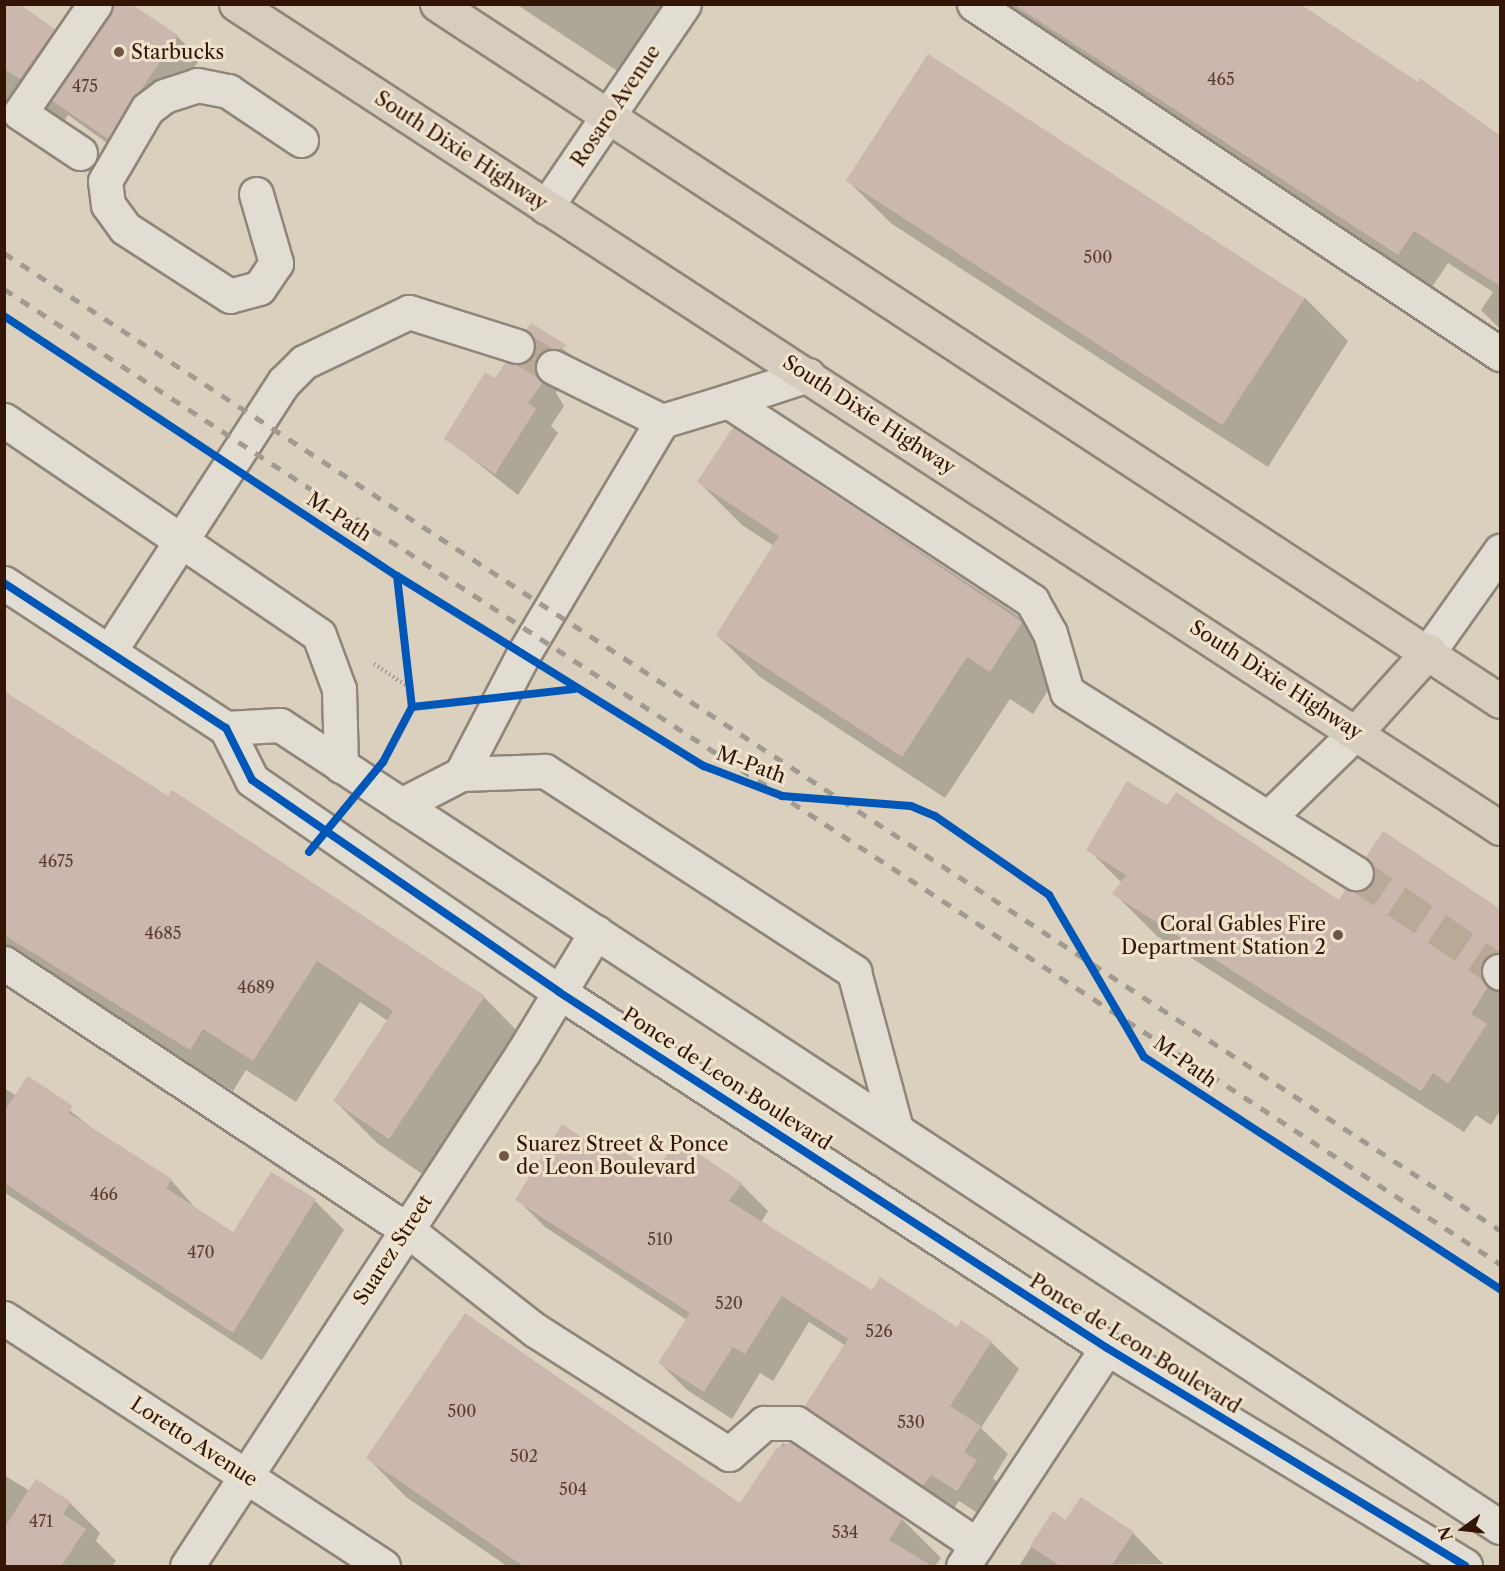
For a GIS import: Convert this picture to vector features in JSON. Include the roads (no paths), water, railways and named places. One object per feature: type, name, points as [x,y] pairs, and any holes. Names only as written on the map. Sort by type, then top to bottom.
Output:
[{"type":"highway","name":"South Dixie Highway","points":[[236,4],[1500,828]]},
{"type":"highway","points":[[437,4],[1429,651],[1500,701]]},
{"type":"highway","points":[[1356,732],[1429,651]]},
{"type":"street","points":[[80,153],[20,112],[94,4]]},
{"type":"street","name":"Rosaro Avenue","points":[[546,207],[610,118],[684,4]]},
{"type":"street","points":[[974,4],[1500,354]]},
{"type":"street","points":[[256,194],[276,263],[259,288],[231,296],[125,228],[108,205],[105,181],[147,109],[164,96],[197,85],[228,90],[301,140]]},
{"type":"street","points":[[109,652],[284,382],[304,362],[408,312],[517,346]]},
{"type":"street","points":[[553,367],[662,421]]},
{"type":"street","points":[[461,774],[523,655],[662,421],[808,375]]},
{"type":"street","points":[[728,401],[1032,601],[1050,633],[1067,692],[1356,873]]},
{"type":"street","points":[[4,420],[183,538],[319,635],[339,689],[341,766]]},
{"type":"street","points":[[1429,651],[1500,551]]},
{"type":"street","points":[[4,583],[226,728],[280,725],[895,1125],[1500,1527]]},
{"type":"street","name":"Ponce de Leon Boulevard","points":[[226,728],[252,780],[559,992],[1107,1348],[1465,1566]]},
{"type":"street","points":[[1268,818],[1356,732]]},
{"type":"street","points":[[401,805],[461,774],[545,771],[854,972],[895,1125]]},
{"type":"street","name":"Suarez Street","points":[[187,1566],[248,1477],[596,932]]},
{"type":"street","points":[[4,963],[406,1229],[535,1330],[729,1454],[764,1423],[796,1423],[970,1556],[1107,1348]]},
{"type":"street","name":"Loretto Avenue","points":[[4,1318],[383,1566]]},
{"type":"tunnel","points":[[517,346],[553,367]]},
{"type":"tunnel","points":[[1356,873],[1499,971]]},
{"type":"railway","points":[[4,253],[1500,1230]]},
{"type":"railway","points":[[4,289],[1500,1264]]},
{"type":"place","name":"Starbucks","points":[[119,52]]},
{"type":"place","name":"Coral Gables Fire Department Station 2","points":[[1338,935]]},
{"type":"place","name":"Suarez Street & Ponce de Leon Boulevard","points":[[504,1156]]}]
